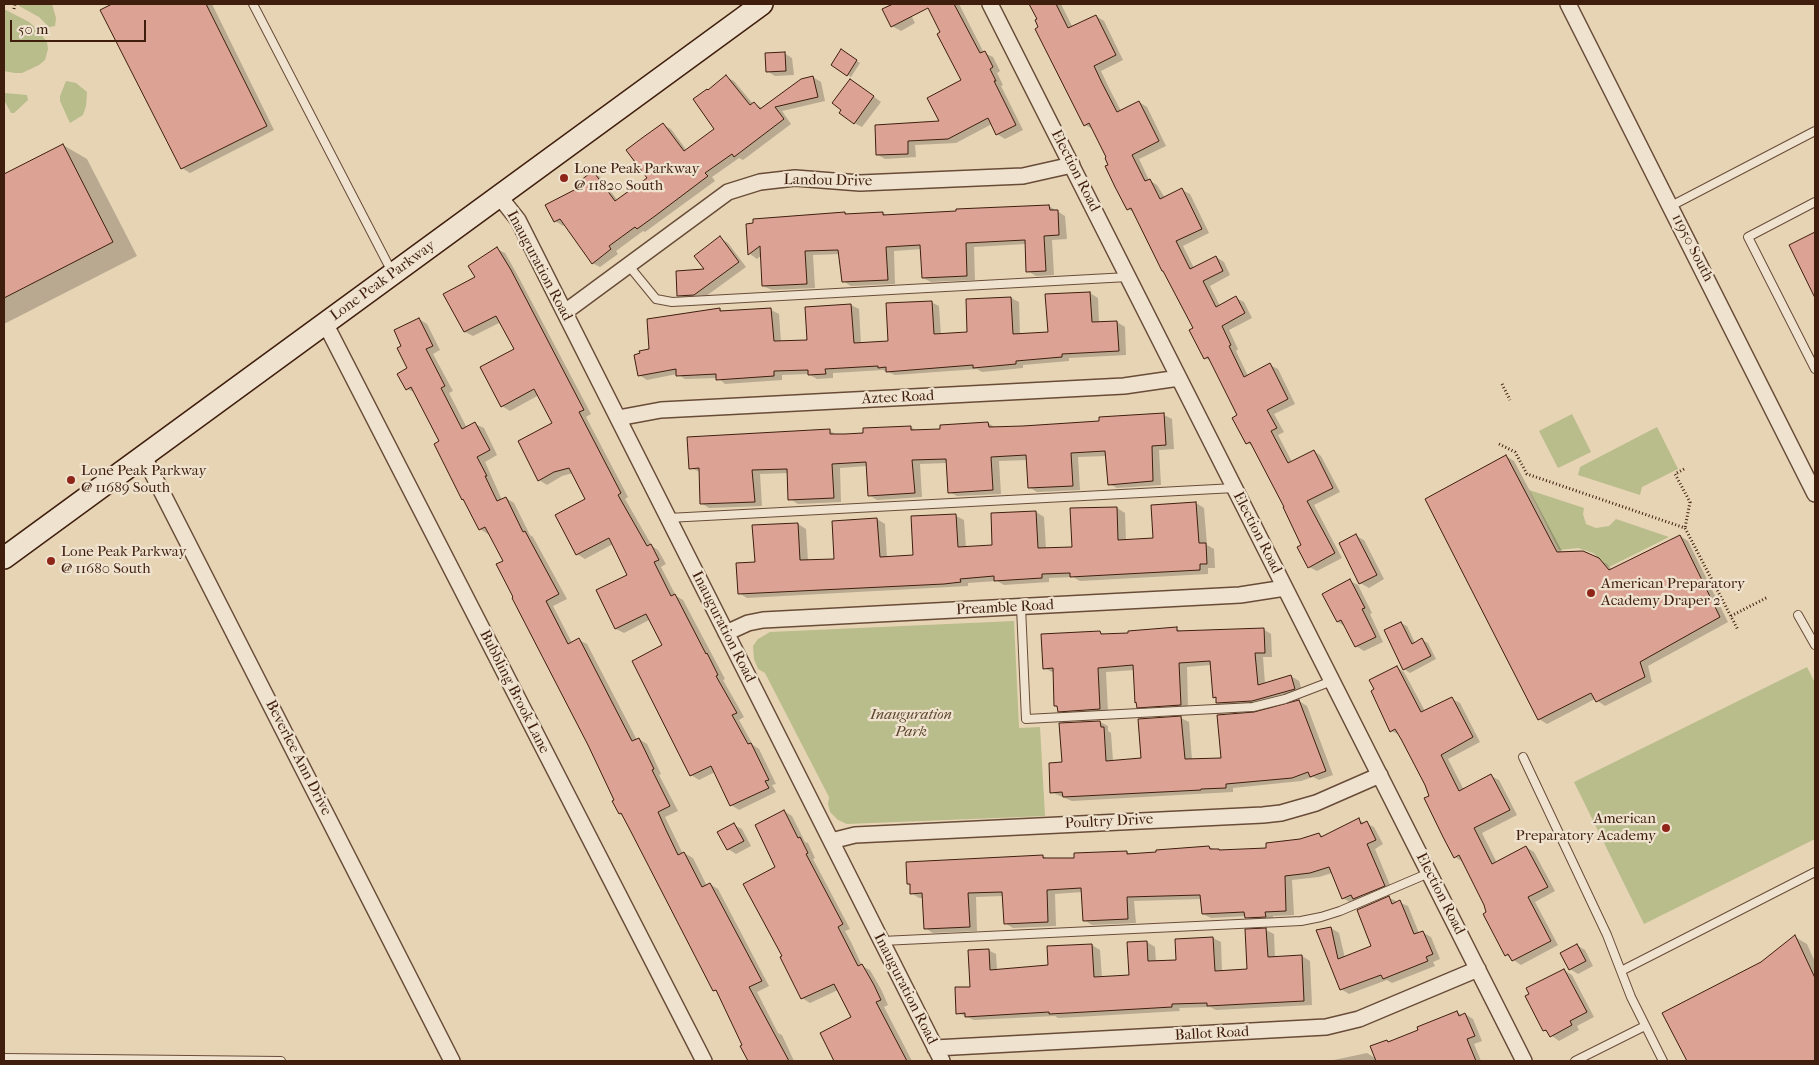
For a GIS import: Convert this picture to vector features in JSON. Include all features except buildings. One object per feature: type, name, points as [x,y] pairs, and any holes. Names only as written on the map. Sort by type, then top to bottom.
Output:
[{"type":"main road","name":"Lone Peak Parkway","points":[[4,558],[762,4]]},
{"type":"street","name":"Election Road","points":[[990,4],[1524,1061]]},
{"type":"street","name":"11950 South","points":[[1568,4],[1815,494]]},
{"type":"street","name":"Landou Drive","points":[[565,312],[728,192],[760,182],[795,178],[860,183],[1023,176],[1072,165]]},
{"type":"street","name":"Inauguration Road","points":[[499,196],[518,220],[939,1054]]},
{"type":"street","name":"Bubbling Brook Lane","points":[[325,323],[704,1061]]},
{"type":"street","name":"Aztec Road","points":[[618,418],[660,410],[1124,386],[1179,378]]},
{"type":"street","name":"Beverlee Ann Drive","points":[[143,455],[452,1061]]},
{"type":"street","name":"Preamble Road","points":[[726,633],[748,623],[763,620],[1240,595],[1285,588]]},
{"type":"street","name":"Poultry Drive","points":[[831,841],[855,835],[1263,815],[1298,809],[1316,803],[1380,775]]},
{"type":"street","name":"Ballot Road","points":[[939,1054],[1326,1027],[1359,1019],[1478,969]]},
{"type":"lane","points":[[253,4],[393,274]]},
{"type":"lane","points":[[1671,206],[1815,131]]},
{"type":"lane","points":[[1815,202],[1748,237],[1815,369]]},
{"type":"lane","points":[[630,266],[656,299],[672,302],[1128,277]]},
{"type":"lane","points":[[668,518],[1235,488]]},
{"type":"lane","points":[[1022,607],[1026,719],[1253,707],[1277,702],[1332,681]]},
{"type":"lane","points":[[1798,615],[1815,645]]},
{"type":"lane","points":[[1523,757],[1608,935],[1631,997],[1663,1061]]},
{"type":"lane","points":[[1621,971],[1815,872]]},
{"type":"lane","points":[[882,942],[1301,921],[1340,911],[1430,873]]},
{"type":"lane","points":[[1575,1061],[1645,1026]]},
{"type":"lane","points":[[4,1058],[281,1061]]},
{"type":"path","points":[[14,9],[16,4]]},
{"type":"path","points":[[1502,384],[1510,400]]},
{"type":"path","points":[[1499,444],[1515,452],[1527,474],[1685,528]]},
{"type":"path","points":[[1684,469],[1675,474],[1690,502],[1685,528],[1738,630]]},
{"type":"path","points":[[1731,616],[1768,597]]},
{"type":"green space","points":[[19,4],[52,4],[56,18],[55,26],[49,27],[39,17],[19,6]]},
{"type":"green space","points":[[4,9],[29,22],[47,42],[48,49],[45,60],[22,73],[4,71]]},
{"type":"green space","points":[[66,81],[76,83],[87,92],[83,115],[70,123],[60,101]]},
{"type":"green space","points":[[4,93],[27,95],[28,100],[14,113],[11,113],[4,100]]},
{"type":"green space","points":[[1572,414],[1591,452],[1558,468],[1539,431]]},
{"type":"green space","points":[[1657,427],[1678,469],[1642,487],[1640,495],[1578,475],[1580,467]]},
{"type":"green space","points":[[1529,490],[1584,508],[1583,514],[1586,524],[1596,528],[1609,526],[1616,519],[1669,537],[1609,567],[1593,553],[1578,548],[1559,550]]},
{"type":"green space","name":"Inauguration Park","points":[[1014,621],[1019,728],[1040,727],[1045,816],[847,824],[838,820],[830,812],[829,797],[765,673],[758,669],[754,659],[753,646],[758,639],[770,632]]},
{"type":"green space","points":[[1807,667],[1815,683],[1815,839],[1644,924],[1574,782]]},
{"type":"place","name":"Lone Peak Parkway @ 11820 South","points":[[564,178]]},
{"type":"place","name":"Lone Peak Parkway @ 11689 South","points":[[71,480]]},
{"type":"place","name":"Lone Peak Parkway @ 11680 South","points":[[51,561]]},
{"type":"place","name":"American Preparatory Academy Draper 2","points":[[1591,593]]},
{"type":"place","name":"American Preparatory Academy","points":[[1666,828]]}]
